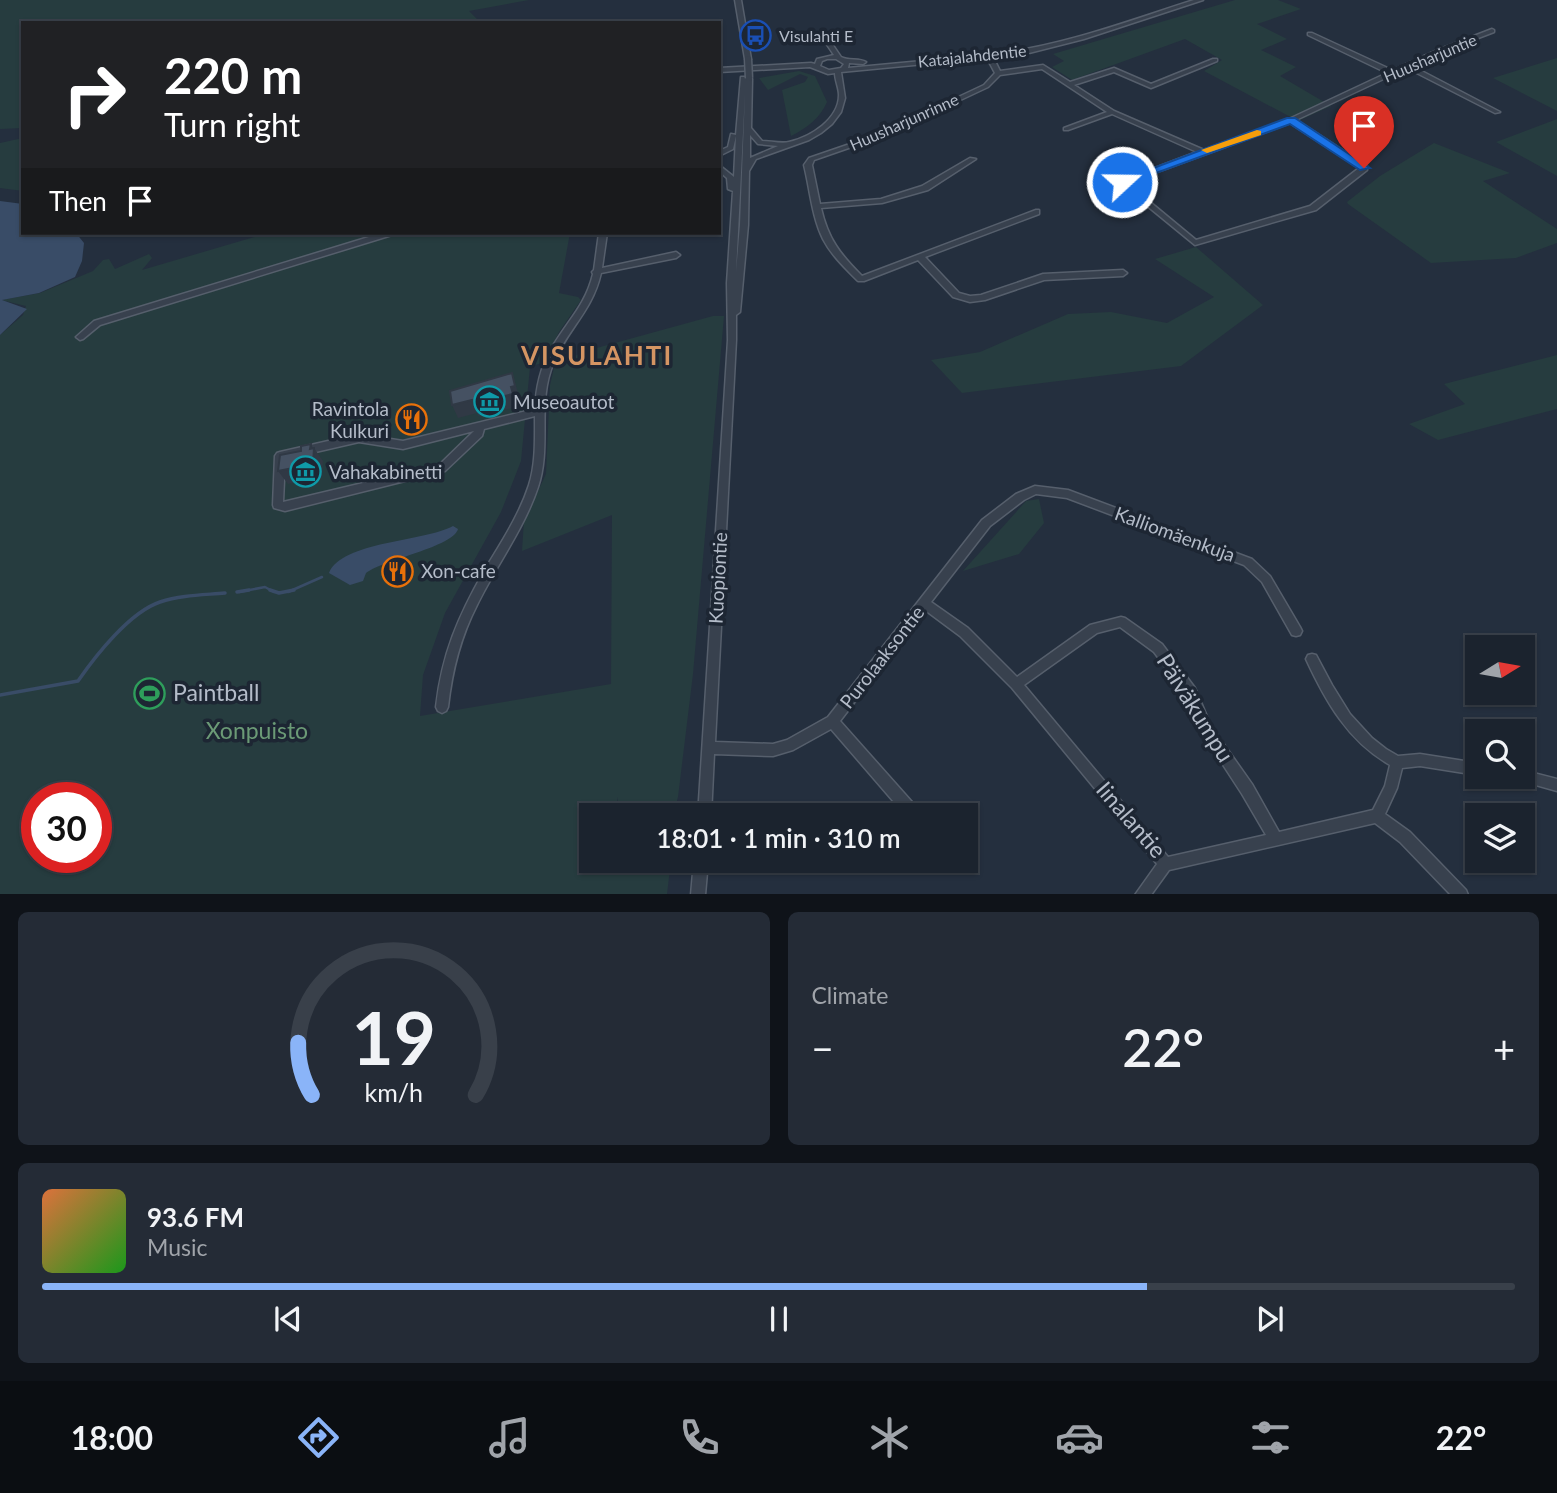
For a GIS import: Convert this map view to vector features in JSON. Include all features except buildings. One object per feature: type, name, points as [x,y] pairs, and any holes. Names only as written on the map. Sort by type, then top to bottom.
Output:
[{"type":"street","name":"Kuopiontie","points":[[705,803],[732,340],[735,220],[746,78],[744,27],[738,0]]},
{"type":"street","name":"Katajalahdentie","points":[[821,64],[842,59],[867,62],[1021,53],[1200,0]]},
{"type":"street","name":"Huusharjuntie","points":[[1291,120],[1364,168],[1313,208],[1195,243],[1122,182],[1291,120],[1492,31]]},
{"type":"street","points":[[746,180],[753,158],[801,141],[826,125],[837,111],[842,99],[840,71],[846,67],[822,33],[827,52],[821,64]]},
{"type":"street","points":[[1310,34],[1393,73]]},
{"type":"street","name":"Katajalahdentie","points":[[821,64],[840,71],[989,54]]},
{"type":"street","points":[[989,54],[998,73],[1043,67],[1112,112],[1201,151]]},
{"type":"street","points":[[1070,84],[1114,70],[1145,86],[1160,85],[1215,60]]},
{"type":"street","points":[[721,70],[821,64]]},
{"type":"street","points":[[821,64],[835,89],[837,111]]},
{"type":"street","points":[[1408,66],[1497,112]]},
{"type":"street","name":"Huusharjunrinne","points":[[998,73],[986,86],[884,134],[811,159],[808,165],[818,206],[818,222],[826,242],[840,261],[861,279],[1036,212]]},
{"type":"street","name":"Kuopiontie","points":[[732,340],[741,283],[746,180],[744,108]]},
{"type":"street","points":[[744,108],[750,133],[755,141],[772,145],[801,141]]},
{"type":"street","points":[[721,153],[732,145],[744,108]]},
{"type":"street","points":[[1066,129],[1112,112]]},
{"type":"street","points":[[818,206],[882,201],[925,188],[972,159]]},
{"type":"street","points":[[721,169],[730,177],[735,220]]},
{"type":"street","points":[[80,337],[91,327],[108,319],[382,235]]},
{"type":"street","points":[[442,707],[444,674],[463,617],[517,521],[537,477],[541,449],[542,386],[551,356],[591,296],[603,235]]},
{"type":"street","points":[[596,272],[676,255]]},
{"type":"street","points":[[919,256],[956,295],[970,299],[982,298],[1043,277],[1123,274]]},
{"type":"street","points":[[479,427],[479,433],[442,468],[285,507],[278,505],[280,456],[359,438],[403,445],[541,411]]},
{"type":"street","name":"Kalliomäenkuja","points":[[1020,497],[1040,489],[1068,494],[1248,562],[1266,579],[1296,631]]},
{"type":"street","name":"Purolaaksontie","points":[[708,748],[773,750],[789,746],[832,721],[986,523],[1020,497]]},
{"type":"street","name":"Iinalantie","points":[[923,603],[964,632],[1016,684],[1165,864],[1377,816]]},
{"type":"street","name":"Päiväkumpu","points":[[1016,684],[1094,629],[1121,622],[1158,648],[1191,692],[1207,730],[1247,789],[1276,840]]},
{"type":"street","points":[[1312,659],[1337,710],[1368,743],[1396,762],[1420,760],[1465,767]]},
{"type":"street","points":[[832,721],[904,803]]},
{"type":"street","points":[[1396,762],[1391,788],[1377,816],[1405,837],[1461,894]]},
{"type":"street","points":[[1535,779],[1557,785]]},
{"type":"street","points":[[1142,894],[1165,864]]},
{"type":"street","points":[[698,894],[700,873]]},
{"type":"green space","points":[[0,0],[529,0],[469,11],[479,21],[21,21],[21,128],[0,129]]},
{"type":"green space","points":[[1235,0],[1278,0],[1301,9],[1257,24],[1287,39],[1261,50],[1296,67],[1280,76],[1331,106],[1298,121],[1204,71],[1222,60],[1185,39],[1072,80],[1052,67],[1064,61],[1053,54]]},
{"type":"green space","points":[[1557,58],[1557,111],[1493,78]]},
{"type":"green space","points":[[799,71],[815,76],[827,102],[812,122],[791,136],[782,90],[805,82],[808,77],[800,74],[768,90],[759,78]]},
{"type":"green space","points":[[1557,119],[1557,176],[1496,142]]},
{"type":"green space","points":[[21,138],[21,191],[0,188],[0,143]]},
{"type":"green space","points":[[1434,143],[1510,173],[1483,181],[1557,229],[1557,243],[1516,258],[1431,263],[1348,204],[1347,202],[1380,176]]},
{"type":"green space","name":"Xonpuisto","points":[[261,235],[570,235],[559,293],[581,300],[559,332],[544,362],[530,367],[521,461],[501,512],[445,613],[423,675],[420,716],[611,684],[612,515],[522,551],[524,521],[546,474],[550,385],[554,368],[582,352],[713,316],[724,316],[693,674],[676,803],[619,803],[617,797],[617,803],[579,803],[579,873],[670,873],[667,894],[0,894],[0,335],[23,315],[26,306],[1,300],[40,293],[93,271],[103,260],[109,259],[115,269],[149,254],[152,258],[142,270]]},
{"type":"green space","points":[[1196,247],[1263,305],[1181,366],[962,393],[931,360],[980,352],[1068,314],[1111,312],[1167,323],[1214,297],[1155,259]]},
{"type":"green space","points":[[1557,355],[1557,409],[1438,440],[1409,424],[1465,404],[1444,384]]},
{"type":"green space","points":[[1039,499],[1044,523],[1019,554],[963,571],[1026,501]]},
{"type":"water","points":[[0,201],[21,204],[21,235],[78,235],[84,243],[82,261],[75,277],[39,293],[2,300],[27,309],[0,335]]},
{"type":"water","points":[[453,526],[458,529],[444,542],[375,568],[366,573],[363,581],[350,585],[329,573],[337,562],[350,554]]},
{"type":"waterway","points":[[291,591],[322,577]]},
{"type":"waterway","points":[[239,592],[265,587],[271,590]]},
{"type":"waterway","points":[[237,592],[249,590]]},
{"type":"waterway","points":[[271,590],[279,593],[291,591]]},
{"type":"waterway","points":[[0,695],[78,681],[114,636],[149,607],[176,598],[225,593]]},
{"type":"slow traffic","points":[[1207,150],[1257,133]]},
{"type":"place","name":"Visulahti E","points":[[756,36]]},
{"type":"place","name":"Museoautot","points":[[490,402]]},
{"type":"place","name":"Ravintola Kulkuri","points":[[412,420]]},
{"type":"place","name":"Vahakabinetti","points":[[306,472]]},
{"type":"place","name":"Xon-cafe","points":[[398,571]]},
{"type":"place","name":"Paintball","points":[[150,693]]},
{"type":"district","name":"VISULAHTI","points":[[597,356]]},
{"type":"route","points":[[1122,182],[1291,120],[1364,168]]}]
